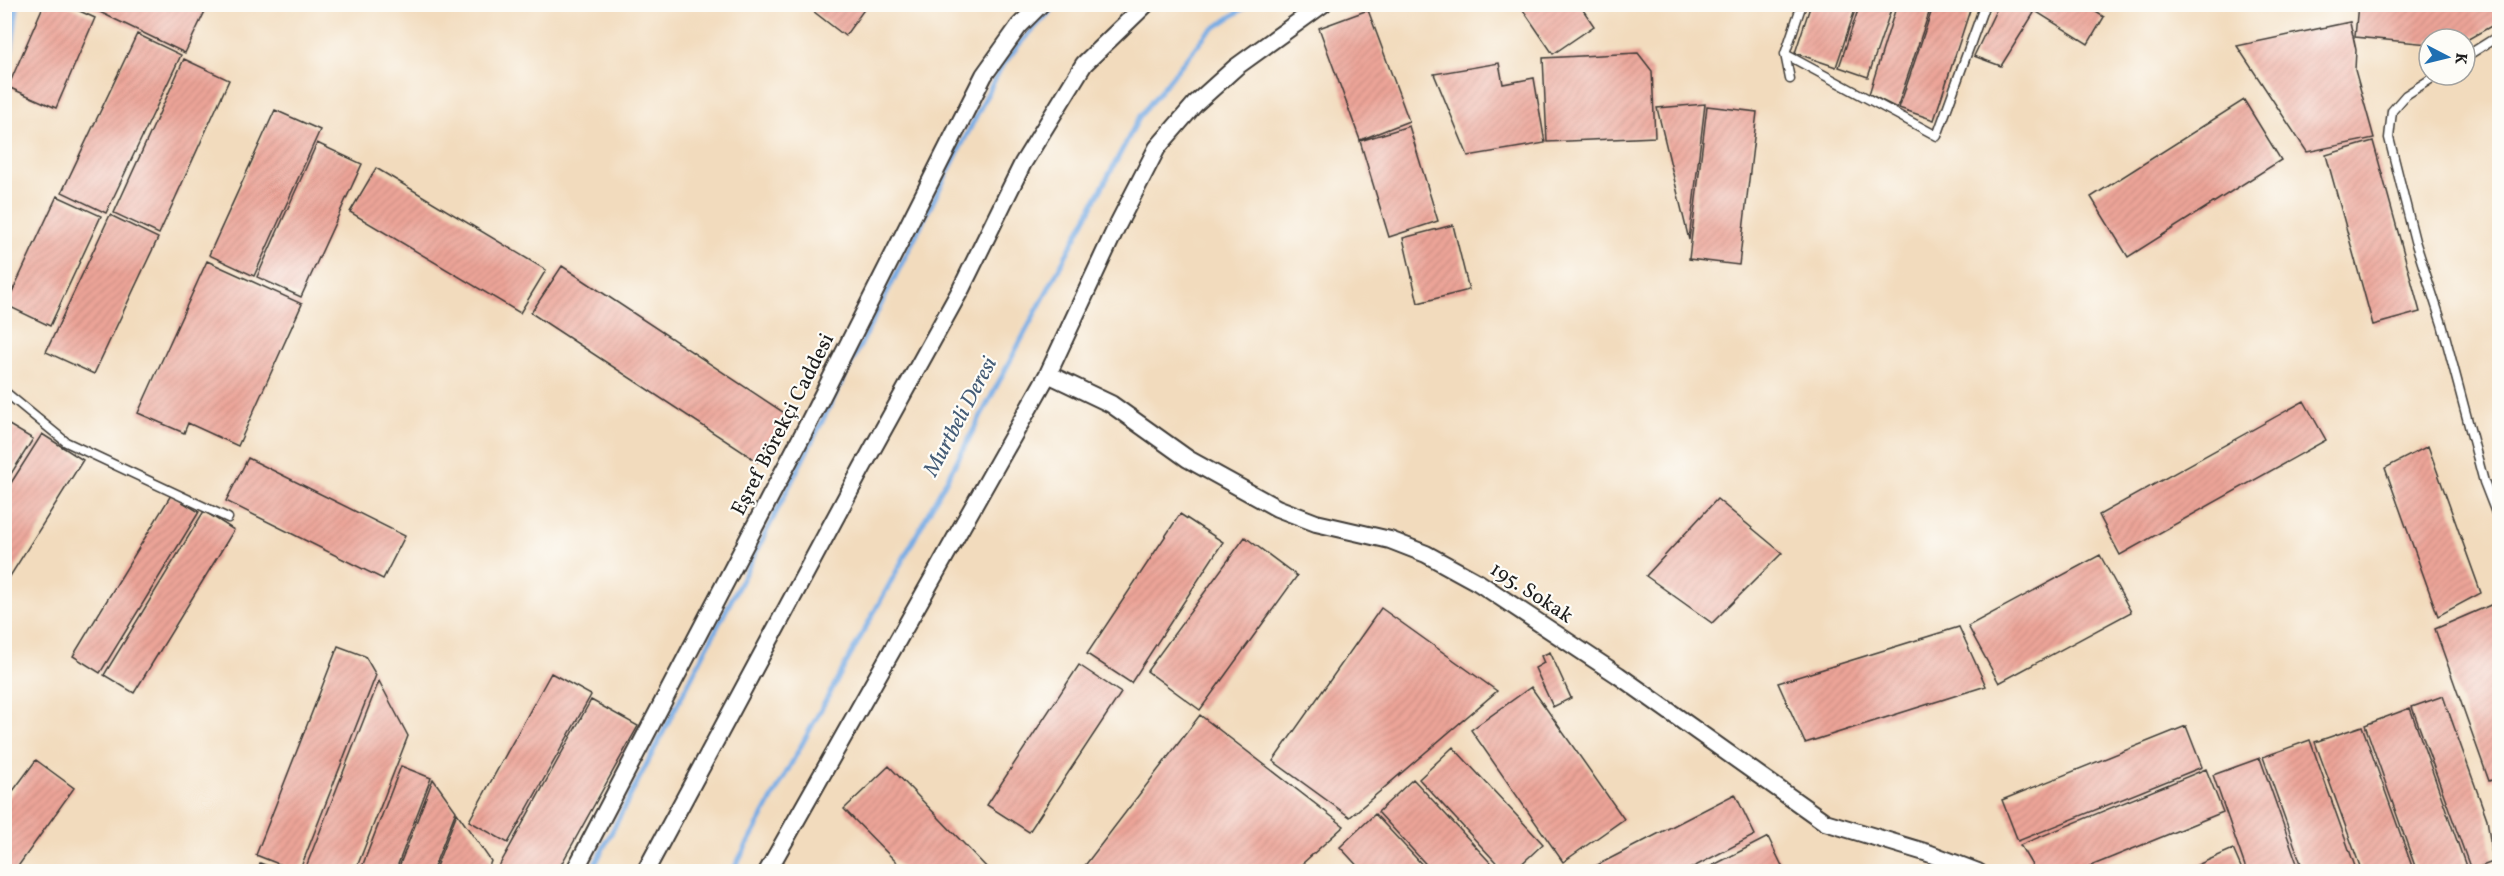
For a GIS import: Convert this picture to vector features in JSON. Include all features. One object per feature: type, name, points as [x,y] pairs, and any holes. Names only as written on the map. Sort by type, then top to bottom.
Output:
[{"type":"street","name":"Eşref Börekçi Caddesi","points":[[574,872],[803,434],[984,75],[1019,26],[1041,4]]},
{"type":"street","points":[[645,872],[862,468],[961,290],[1023,164],[1084,64],[1146,4]]},
{"type":"street","points":[[767,872],[1048,374],[1116,228],[1157,148],[1195,104],[1236,67],[1323,4]]},
{"type":"street","name":"195. Sokak","points":[[1048,374],[1111,404],[1188,459],[1277,508],[1316,523],[1390,540],[1426,554],[1479,583],[1618,675],[1825,822],[1928,853],[1978,872]]},
{"type":"lane","points":[[1790,79],[1785,54],[1802,4]]},
{"type":"lane","points":[[1785,54],[1937,136],[1985,4]]},
{"type":"lane","points":[[2477,49],[2499,35]]},
{"type":"lane","points":[[2418,87],[2406,95],[2392,111],[2389,138],[2415,241],[2442,324],[2484,482],[2499,523]]},
{"type":"lane","points":[[4,391],[66,442],[228,518]]},
{"type":"building","points":[[44,4],[64,4],[95,18],[56,108],[8,87]]},
{"type":"building","points":[[83,4],[201,4],[207,7],[185,53]]},
{"type":"building","points":[[804,4],[868,4],[845,36]]},
{"type":"building","points":[[1519,4],[1579,4],[1594,26],[1553,54]]},
{"type":"building","points":[[1811,4],[1857,4],[1836,67],[1795,53]]},
{"type":"building","points":[[1860,4],[1893,4],[1868,77],[1839,67]]},
{"type":"building","points":[[1897,4],[1932,4],[1897,108],[1869,94]]},
{"type":"building","points":[[1934,4],[1972,4],[1934,120],[1899,108]]},
{"type":"building","points":[[1999,4],[2020,4],[2034,13],[2001,66],[1974,56]]},
{"type":"building","points":[[2024,4],[2083,4],[2104,17],[2088,44]]},
{"type":"building","points":[[2358,4],[2497,4],[2495,24],[2477,34],[2477,27],[2417,27],[2417,43],[2355,37]]},
{"type":"building","points":[[1368,10],[1409,121],[1360,140],[1319,28]]},
{"type":"building","points":[[2350,22],[2356,50],[2355,70],[2374,138],[2307,152],[2237,46]]},
{"type":"building","points":[[137,34],[181,55],[106,213],[62,192]]},
{"type":"building","points":[[1638,53],[1652,71],[1655,137],[1547,142],[1543,58]]},
{"type":"building","points":[[184,59],[229,80],[159,234],[114,213]]},
{"type":"building","points":[[1499,63],[1503,84],[1534,78],[1545,143],[1468,156],[1434,74]]},
{"type":"building","points":[[2244,100],[2281,160],[2128,257],[2091,197]]},
{"type":"building","points":[[1705,104],[1689,240],[1657,108]]},
{"type":"building","points":[[1707,106],[1757,112],[1739,265],[1689,259]]},
{"type":"building","points":[[275,110],[320,130],[254,276],[209,255]]},
{"type":"building","points":[[1409,126],[1438,221],[1389,237],[1360,141]]},
{"type":"building","points":[[2373,141],[2420,312],[2373,325],[2326,155]]},
{"type":"building","points":[[317,143],[362,164],[301,297],[257,277]]},
{"type":"building","points":[[376,168],[546,270],[520,313],[350,212]]},
{"type":"building","points":[[57,196],[101,216],[50,326],[6,305]]},
{"type":"building","points":[[110,215],[158,238],[94,374],[46,352]]},
{"type":"building","points":[[1453,225],[1469,290],[1418,303],[1403,238]]},
{"type":"building","points":[[207,261],[302,304],[238,446],[188,423],[184,433],[138,413]]},
{"type":"building","points":[[562,266],[789,416],[758,462],[531,313]]},
{"type":"building","points":[[2304,401],[2326,440],[2120,555],[2099,515]]},
{"type":"building","points":[[4,422],[33,439],[4,485]]},
{"type":"building","points":[[42,434],[83,460],[4,586],[4,494]]},
{"type":"building","points":[[2428,446],[2481,593],[2438,616],[2385,468]]},
{"type":"building","points":[[248,458],[405,536],[383,579],[226,501]]},
{"type":"building","points":[[171,495],[199,512],[100,673],[73,656]]},
{"type":"building","points":[[1717,499],[1782,553],[1712,623],[1646,576]]},
{"type":"building","points":[[204,511],[234,530],[134,693],[104,675]]},
{"type":"building","points":[[1180,514],[1223,542],[1131,683],[1087,654]]},
{"type":"building","points":[[1245,537],[1297,576],[1200,710],[1147,671]]},
{"type":"building","points":[[2100,555],[2131,612],[1999,683],[1968,626]]},
{"type":"building","points":[[2500,601],[2500,777],[2489,781],[2435,629]]},
{"type":"building","points":[[1381,608],[1497,691],[1350,817],[1273,761]]},
{"type":"building","points":[[1959,627],[1986,686],[1805,743],[1778,683]]},
{"type":"building","points":[[338,646],[365,656],[376,675],[299,872],[256,855]]},
{"type":"building","points":[[1550,652],[1571,698],[1553,707],[1535,668],[1544,663],[1541,656]]},
{"type":"building","points":[[1079,665],[1121,693],[1029,832],[987,805]]},
{"type":"building","points":[[551,673],[591,695],[508,843],[469,821]]},
{"type":"building","points":[[379,681],[408,736],[355,872],[304,872]]},
{"type":"building","points":[[1531,687],[1624,819],[1563,862],[1471,730]]},
{"type":"building","points":[[2443,696],[2487,819],[2493,862],[2471,870],[2412,707]]},
{"type":"building","points":[[591,700],[638,726],[557,872],[503,872],[498,868]]},
{"type":"building","points":[[2410,708],[2468,872],[2417,872],[2365,725]]},
{"type":"building","points":[[1200,715],[1344,826],[1293,872],[1080,872]]},
{"type":"building","points":[[2186,726],[2202,767],[2018,841],[2002,800]]},
{"type":"building","points":[[2362,726],[2414,872],[2362,872],[2315,742]]},
{"type":"building","points":[[2310,740],[2357,872],[2304,872],[2263,757]]},
{"type":"building","points":[[1453,747],[1543,844],[1513,872],[1505,872],[1419,779]]},
{"type":"building","points":[[2260,758],[2300,872],[2247,872],[2213,775]]},
{"type":"building","points":[[36,760],[74,788],[14,872],[4,872],[4,803]]},
{"type":"building","points":[[401,766],[431,778],[395,872],[360,872]]},
{"type":"building","points":[[889,766],[991,872],[906,872],[844,809]]},
{"type":"building","points":[[2206,769],[2223,812],[2076,872],[2036,872],[2020,845]]},
{"type":"building","points":[[433,779],[456,811],[432,872],[397,872]]},
{"type":"building","points":[[1413,779],[1499,872],[1433,872],[1378,812]]},
{"type":"building","points":[[1735,794],[1755,835],[1684,872],[1584,872]]},
{"type":"building","points":[[457,813],[491,861],[487,872],[434,872]]},
{"type":"building","points":[[1375,814],[1429,872],[1363,872],[1340,847]]},
{"type":"building","points":[[1768,837],[1785,872],[1700,872]]},
{"type":"building","points":[[2233,849],[2243,872],[2182,872]]},
{"type":"building","points":[[260,863],[281,871],[281,872],[257,872]]},
{"type":"waterway","points":[[4,50],[10,4]]},
{"type":"waterway","points":[[591,872],[754,556],[1000,69],[1021,42],[1057,4]]},
{"type":"waterway","name":"Murtbeli Deresi","points":[[732,872],[959,457],[1140,116],[1207,33],[1250,4]]}]
